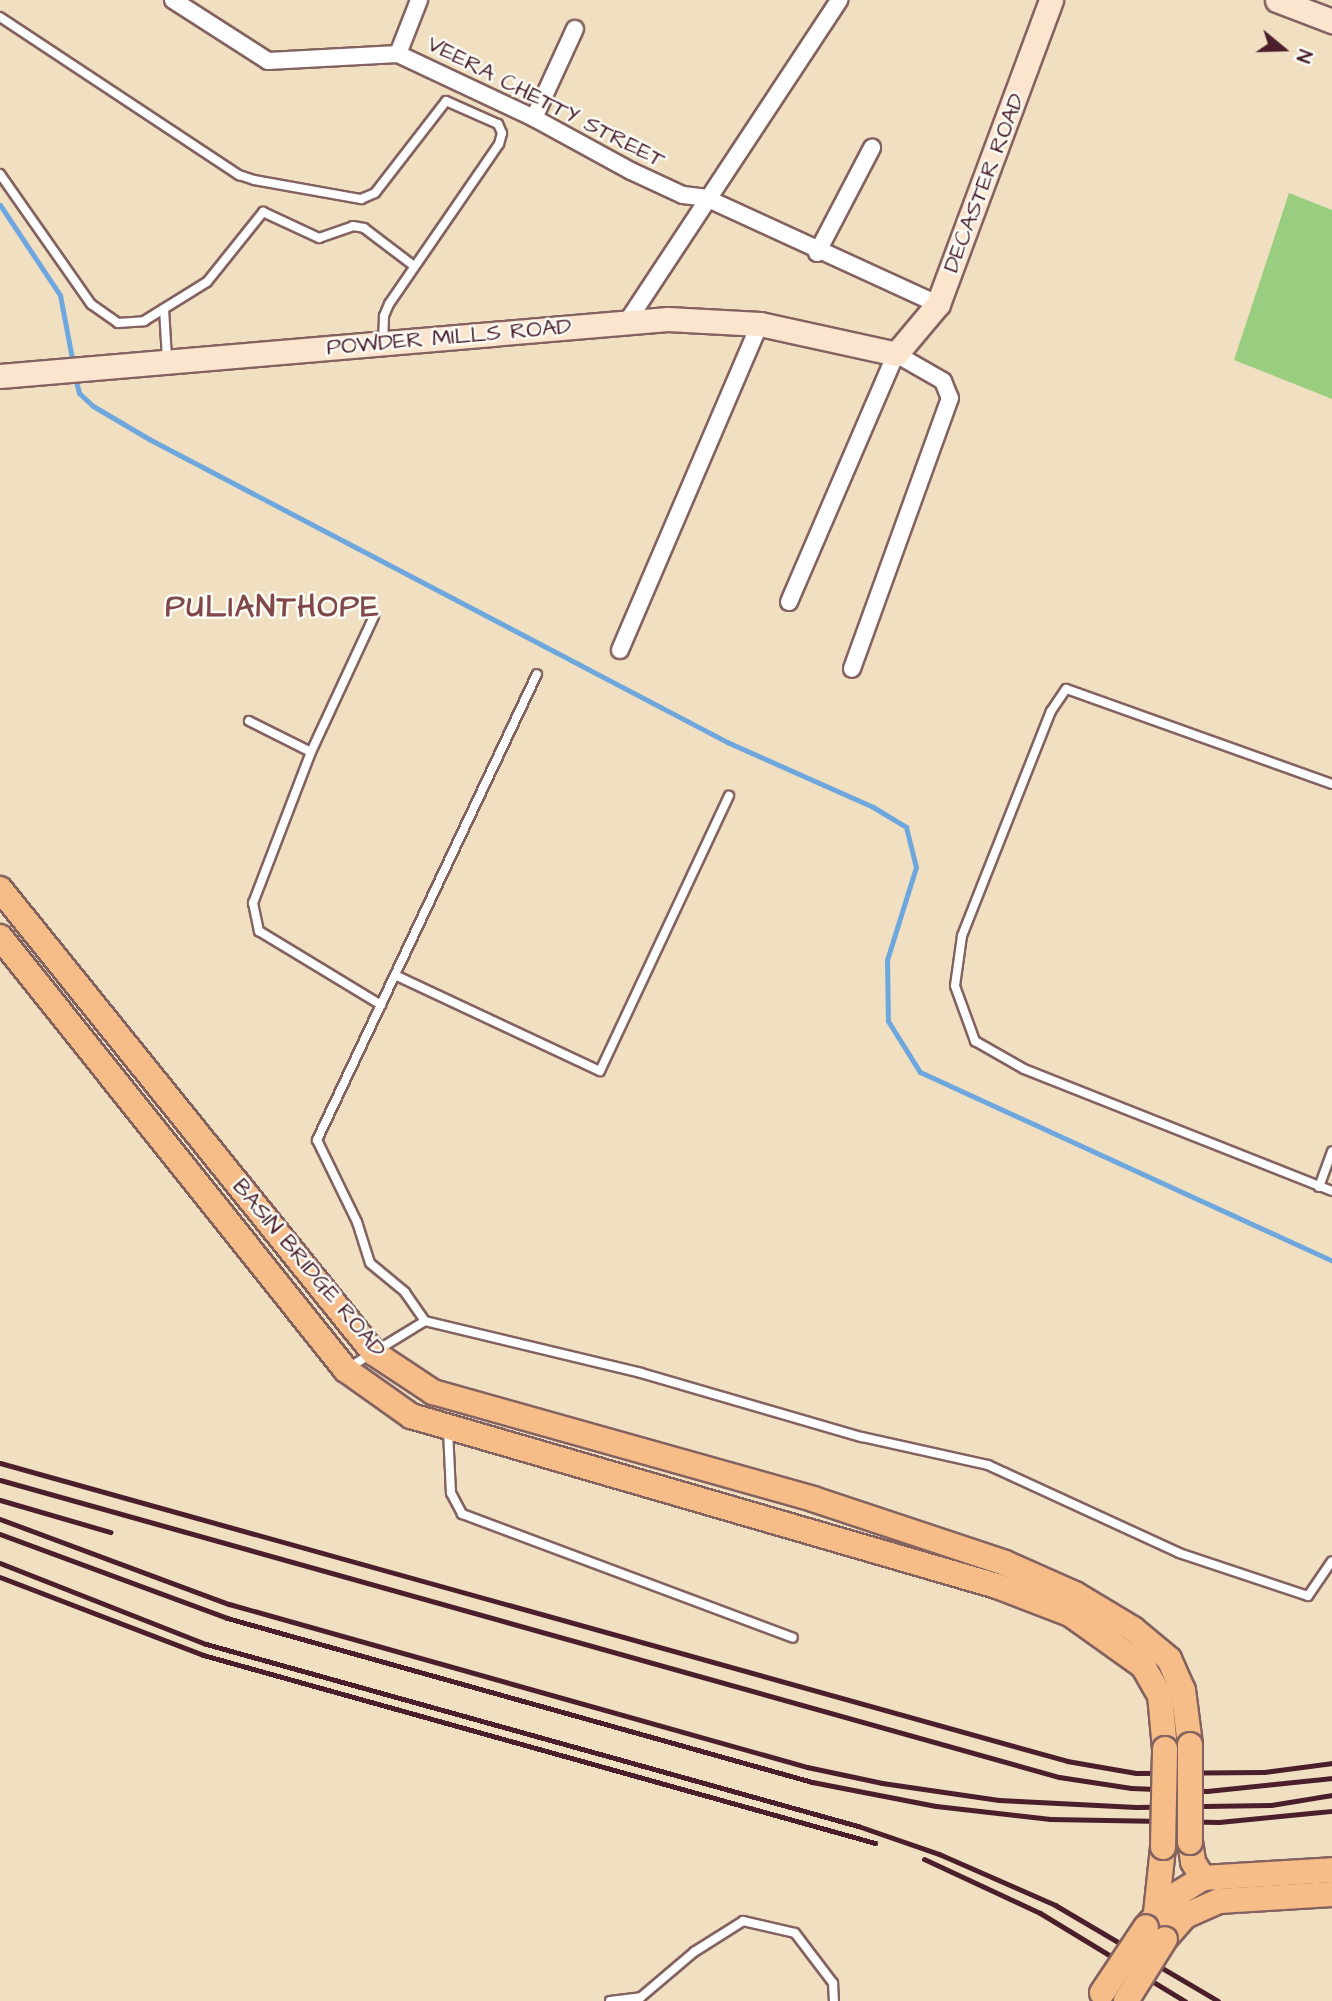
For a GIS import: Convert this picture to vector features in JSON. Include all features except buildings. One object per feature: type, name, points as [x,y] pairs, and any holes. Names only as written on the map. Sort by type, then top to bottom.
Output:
[{"type":"main road","name":"BASIN BRIDGE ROAD","points":[[0,889],[374,1353],[433,1392],[813,1499],[1005,1563],[1075,1594],[1133,1629],[1169,1659],[1183,1690],[1190,1745],[1190,1842],[1193,1862],[1203,1878]]},
{"type":"main road","name":"BASIN BRIDGE ROAD","points":[[0,936],[346,1370],[411,1416],[997,1586],[1070,1614],[1143,1666],[1160,1695],[1165,1749],[1163,1847],[1155,1926]]},
{"type":"main road","points":[[1098,1997],[1184,1887],[1203,1878],[1332,1870]]},
{"type":"main road","points":[[1155,1926],[1219,1901],[1332,1894]]},
{"type":"main road","points":[[1126,2001],[1155,1926]]},
{"type":"street","name":"VEERA CHETTY STREET","points":[[173,0],[268,61],[398,54],[534,118],[631,172],[683,195],[706,198],[817,253],[939,304]]},
{"type":"street","points":[[398,54],[419,0]]},
{"type":"street","points":[[627,322],[706,198],[839,0]]},
{"type":"street","name":"DECASTER ROAD","points":[[896,354],[939,304],[1051,0]]},
{"type":"street","points":[[1277,0],[1332,21]]},
{"type":"street","points":[[534,118],[575,30]]},
{"type":"street","points":[[817,253],[872,148]]},
{"type":"street","name":"POWDER MILLS ROAD","points":[[0,376],[99,370],[167,361],[668,319],[760,324],[896,354]]},
{"type":"street","points":[[620,650],[760,324]]},
{"type":"street","points":[[789,601],[896,354],[943,381],[950,398],[852,669]]},
{"type":"lane","points":[[0,17],[239,175],[254,180],[352,198],[369,197],[446,101],[498,124],[502,133],[499,144],[414,266],[384,316],[384,343]]},
{"type":"lane","points":[[0,174],[100,313],[118,323],[130,324],[164,309],[214,275],[263,212],[319,238],[353,226],[364,228],[414,266]]},
{"type":"lane","points":[[164,309],[167,361]]},
{"type":"lane","points":[[374,616],[311,751],[253,904],[259,931],[381,1005]]},
{"type":"lane","points":[[537,674],[317,1140],[357,1222],[370,1263],[405,1292],[425,1321],[641,1373],[862,1437],[988,1465],[1179,1553],[1308,1595],[1332,1561]]},
{"type":"lane","points":[[1332,784],[1066,689],[1051,711],[962,936],[955,986],[975,1041],[1024,1069],[1332,1191]]},
{"type":"lane","points":[[249,720],[311,751]]},
{"type":"lane","points":[[395,975],[600,1071],[729,796]]},
{"type":"lane","points":[[1319,1186],[1332,1151]]},
{"type":"lane","points":[[346,1370],[425,1321]]},
{"type":"lane","points":[[447,1427],[451,1493],[462,1514],[793,1638]]},
{"type":"lane","points":[[610,2001],[641,1997],[694,1952],[743,1921],[796,1933],[833,1983],[834,2001]]},
{"type":"green space","points":[[1289,193],[1332,210],[1332,399],[1234,360]]},
{"type":"waterway","points":[[0,205],[60,295],[73,364]]},
{"type":"waterway","points":[[74,374],[79,393],[93,406],[149,439],[727,742],[873,807],[906,827],[916,867],[887,960],[888,1021],[920,1072],[1332,1261]]},
{"type":"railway","points":[[0,1463],[1067,1761],[1136,1773],[1264,1772],[1332,1763]]},
{"type":"railway","points":[[0,1480],[1059,1777],[1131,1788],[1207,1791],[1332,1778]]},
{"type":"railway","points":[[0,1500],[110,1532]]},
{"type":"railway","points":[[0,1519],[229,1604],[807,1767],[882,1783],[999,1800],[1136,1807],[1271,1805],[1332,1795]]},
{"type":"railway","points":[[0,1534],[227,1618],[812,1782],[936,1806],[1050,1819],[1219,1822],[1332,1811]]},
{"type":"railway","points":[[0,1563],[206,1644],[858,1826],[939,1854],[1055,1905],[1218,2001]]},
{"type":"railway","points":[[0,1577],[203,1655],[875,1843]]},
{"type":"railway","points":[[924,1859],[1040,1913],[1185,2001]]},
{"type":"district","name":"PULIANTHOPE","points":[[273,607]]}]
